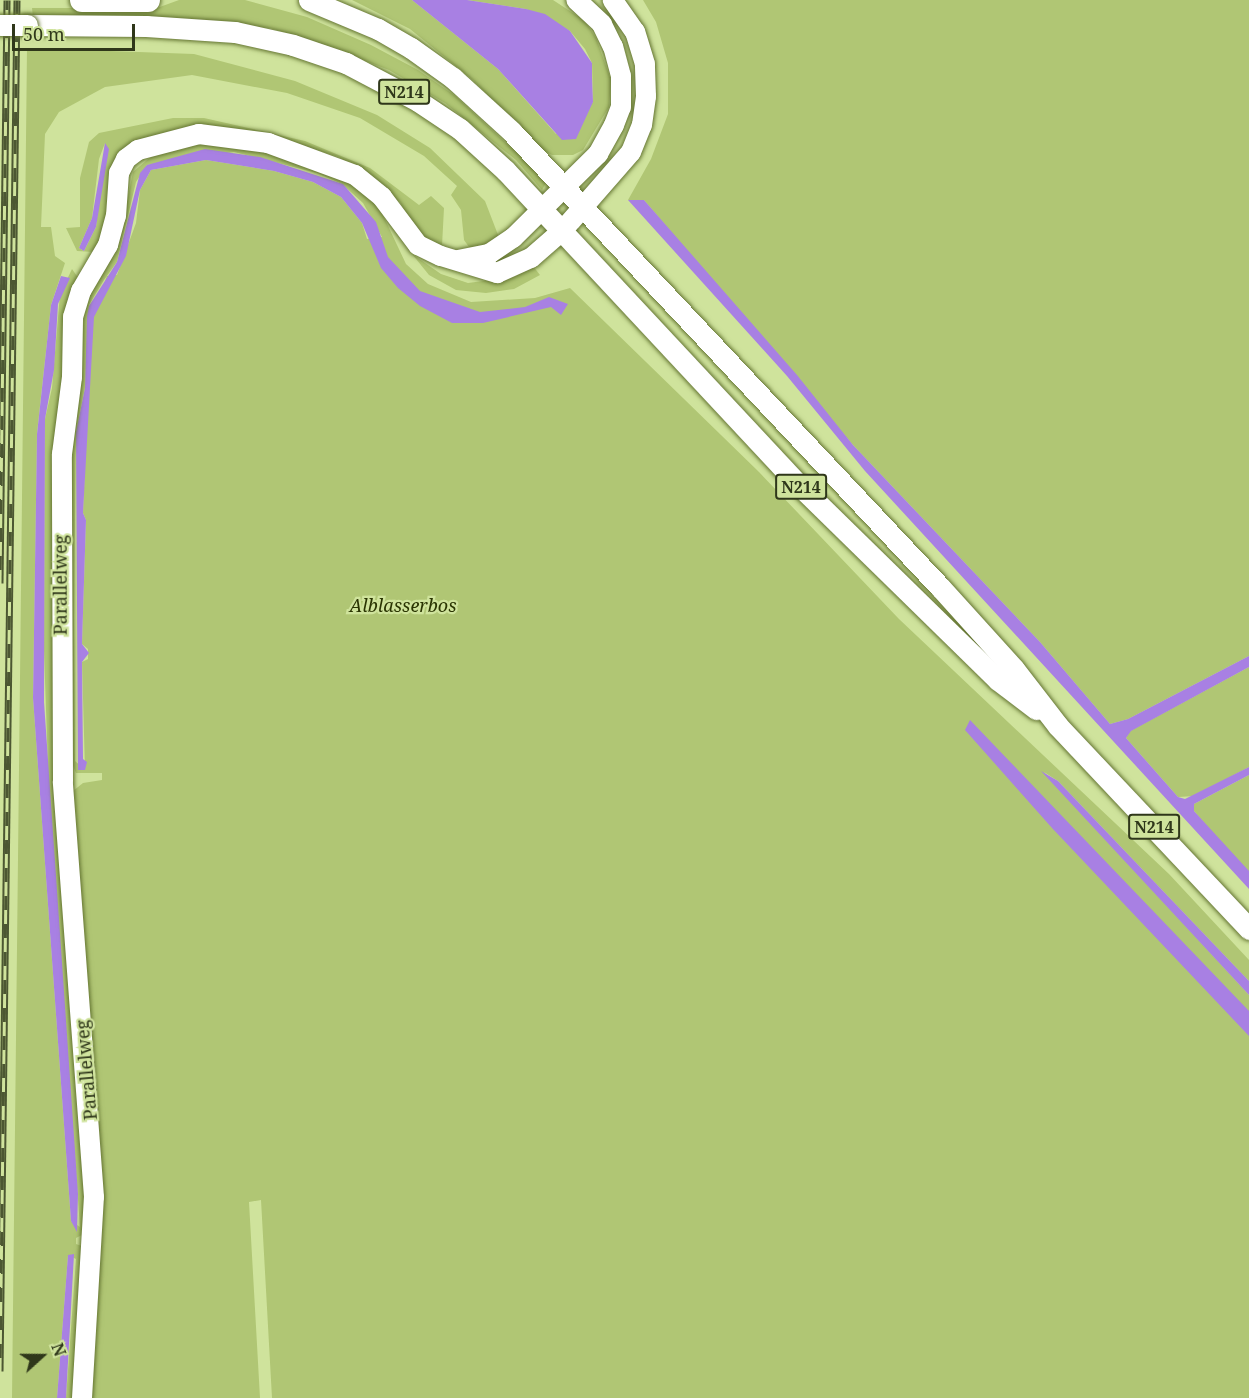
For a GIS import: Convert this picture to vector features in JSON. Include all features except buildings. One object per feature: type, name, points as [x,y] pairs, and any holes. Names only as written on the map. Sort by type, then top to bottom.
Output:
[{"type":"highway","points":[[82,0],[148,0]]},
{"type":"main road","name":"N214","points":[[309,0],[378,29],[453,78],[563,185],[955,604],[1014,669],[1058,726],[1249,929]]},
{"type":"main road","name":"N214","points":[[0,25],[146,26],[235,32],[293,45],[338,60],[404,92],[460,129],[542,207],[873,560],[998,680],[1058,726]]},
{"type":"street","points":[[455,261],[489,254],[513,238],[563,185],[598,154],[621,106],[621,76],[613,46],[602,24],[576,0]]},
{"type":"street","name":"Parallelweg","points":[[82,1398],[94,1197],[63,781],[60,670],[62,434],[72,377],[76,304],[108,245],[116,216],[119,173],[126,159],[138,150],[199,134],[268,143],[339,166],[382,197],[418,245],[455,261],[497,273],[531,258],[563,230],[631,152],[642,125],[646,96],[645,64],[634,32],[613,0]]},
{"type":"green space","points":[[179,0],[245,0],[307,17],[371,45],[418,70],[454,95],[547,181],[542,190],[516,160],[445,103],[389,70],[319,43],[270,28],[33,17],[32,8],[157,8]]},
{"type":"green space","points":[[352,0],[412,0],[498,69],[556,134],[593,102],[592,63],[585,49],[570,31],[526,9],[467,0],[553,0],[585,21],[596,38],[611,80],[609,107],[583,150],[573,155],[552,155],[538,147],[473,80],[410,29]]},
{"type":"green space","points":[[643,0],[1249,0],[1249,656],[1128,719],[1110,724],[1040,642],[853,445],[644,200],[628,200],[651,159],[668,114],[668,63],[656,22]]},
{"type":"green space","points":[[27,48],[194,54],[295,81],[377,115],[430,148],[485,201],[500,240],[483,249],[469,247],[464,240],[461,210],[451,195],[457,186],[424,156],[360,118],[287,93],[192,75],[105,87],[59,112],[45,134],[41,227],[51,227],[55,256],[65,263],[51,305],[37,433],[33,698],[71,1221],[80,1227],[50,827],[44,651],[45,419],[52,388],[60,294],[72,269],[79,279],[55,431],[54,555],[86,1160],[84,1234],[76,1238],[76,1244],[82,1246],[75,1398],[66,1398],[76,1259],[68,1255],[57,1398],[12,1398]]},
{"type":"green space","points":[[173,118],[204,118],[305,141],[370,168],[419,205],[431,196],[444,208],[442,246],[415,232],[400,202],[339,157],[288,141],[141,140],[94,252],[77,251],[66,228],[80,227],[80,178],[89,142],[99,133]],"holes":[[[105,143],[96,227],[84,251],[79,248],[92,218],[99,159]]]},
{"type":"green space","name":"Alblasserbos","points":[[197,143],[240,145],[328,169],[363,193],[381,211],[406,264],[428,284],[471,302],[535,298],[570,288],[759,472],[899,619],[1169,874],[1249,960],[1249,981],[1058,781],[1044,772],[1249,995],[1249,1398],[272,1398],[261,1200],[249,1202],[260,1398],[89,1398],[99,1263],[73,791],[83,783],[102,780],[102,773],[76,773],[71,761],[69,447],[86,300],[118,246],[133,172],[153,155]],"holes":[[[234,152],[317,173],[342,184],[363,203],[382,237],[367,239],[362,223],[341,197],[313,182],[274,171],[206,160],[151,170],[140,190],[136,223],[117,275],[107,276],[91,320],[83,513],[86,520],[82,644],[88,649],[88,659],[82,662],[85,770],[75,761],[76,432],[85,388],[89,305],[104,280],[117,262],[136,182],[147,165]]]},
{"type":"green space","points":[[412,254],[441,274],[468,283],[514,277],[533,266],[540,275],[514,289],[486,293],[456,290],[429,275]]},
{"type":"green space","points":[[1249,667],[1249,767],[1195,796],[1178,797],[1126,738],[1130,731]]},
{"type":"green space","points":[[1249,775],[1249,871],[1246,871],[1194,811],[1194,804]]},
{"type":"shaded area","points":[[412,0],[467,0],[526,9],[545,14],[570,31],[592,63],[593,102],[576,139],[562,140],[498,69]]},
{"type":"shaded area","points":[[105,143],[109,149],[96,227],[84,251],[79,248],[92,218]]},
{"type":"shaded area","points":[[205,149],[260,157],[343,184],[376,222],[388,257],[420,291],[480,312],[525,307],[549,297],[568,304],[561,315],[551,307],[483,323],[452,323],[420,306],[398,288],[381,268],[362,223],[341,197],[313,182],[274,171],[206,160],[151,170],[140,190],[126,256],[94,317],[83,513],[86,520],[82,644],[89,653],[82,662],[83,759],[87,762],[85,770],[78,770],[76,432],[85,388],[89,306],[117,262],[140,173],[147,165]]},
{"type":"shaded area","points":[[628,200],[644,200],[797,375],[853,445],[1040,642],[1110,724],[1128,719],[1249,656],[1249,667],[1131,731],[1126,738],[1178,797],[1185,799],[1249,767],[1249,775],[1194,804],[1194,811],[1249,871],[1249,889],[865,471],[787,376]]},
{"type":"shaded area","points":[[61,276],[70,278],[58,304],[54,370],[45,419],[44,702],[78,1194],[77,1232],[71,1221],[33,698],[37,434],[51,305]]},
{"type":"shaded area","points":[[970,720],[1249,1011],[1249,1036],[1052,828],[965,730]]},
{"type":"shaded area","points":[[1041,771],[1058,781],[1249,981],[1249,995]]},
{"type":"shaded area","points":[[74,1254],[66,1398],[57,1398],[68,1255]]},
{"type":"railway","points":[[0,583],[7,0]]},
{"type":"railway","points":[[0,1371],[17,0]]}]
